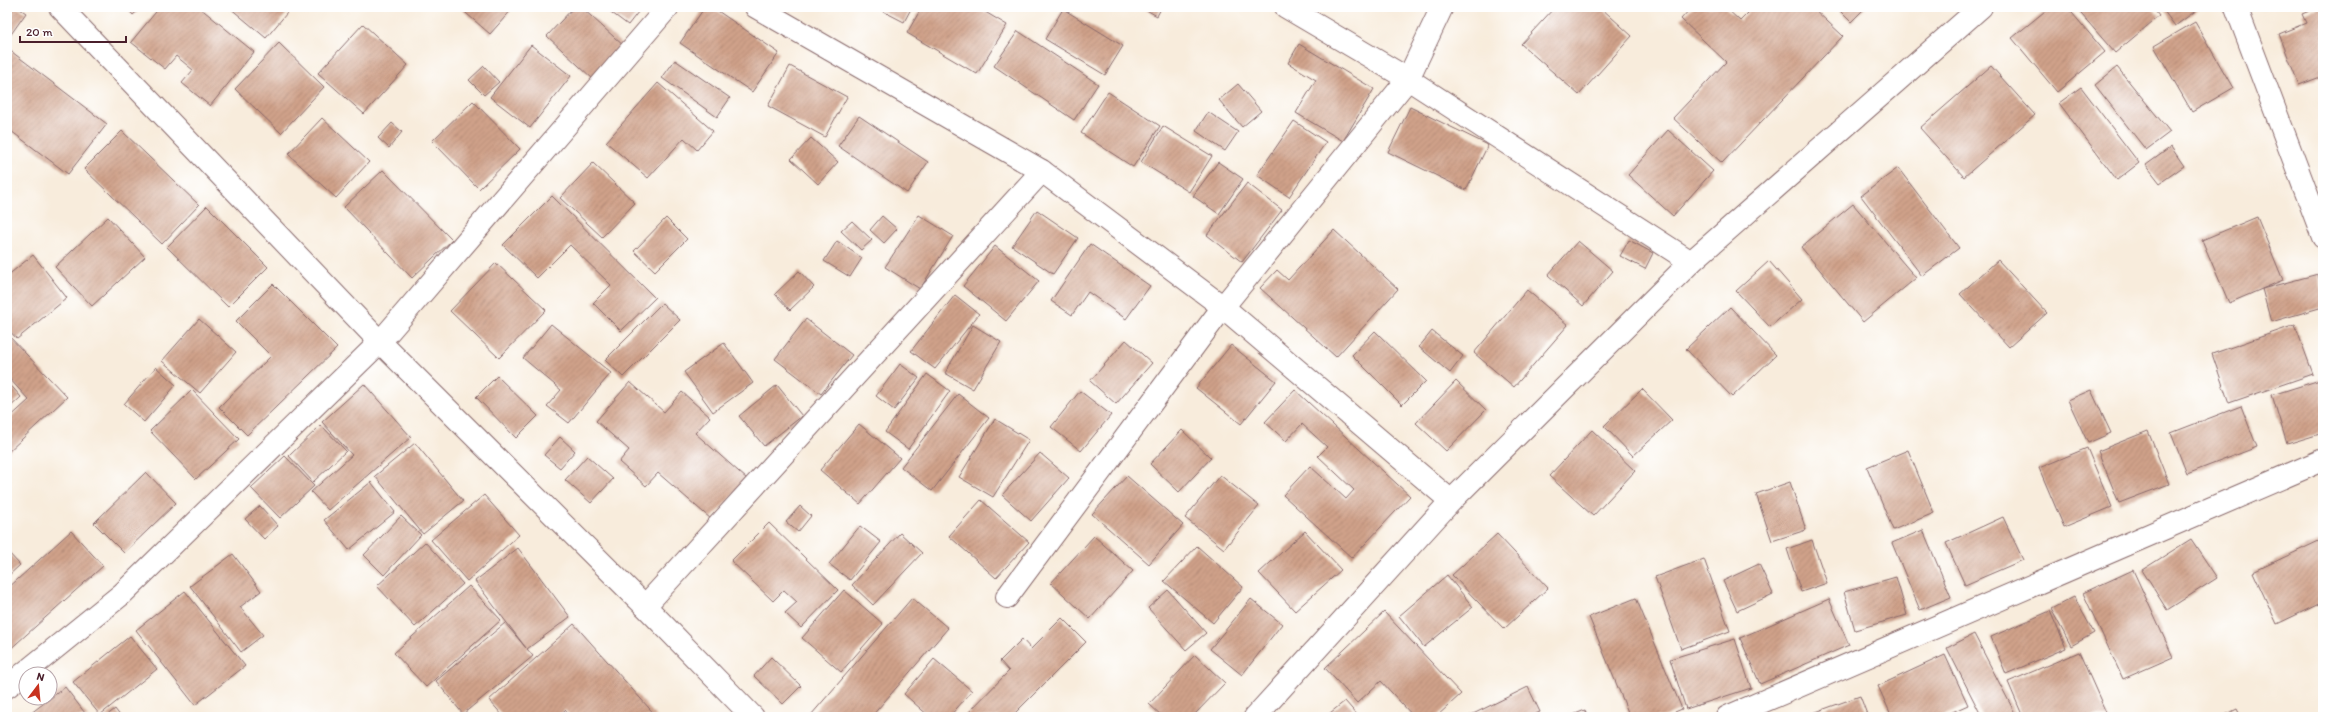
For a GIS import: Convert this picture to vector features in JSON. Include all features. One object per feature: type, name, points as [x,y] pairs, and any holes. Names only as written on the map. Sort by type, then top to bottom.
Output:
[{"type":"street","points":[[60,7],[380,342],[645,606],[752,717]]},
{"type":"street","points":[[7,687],[122,594],[380,342],[668,7]]},
{"type":"street","points":[[756,7],[1042,171],[1223,307],[1451,501]]},
{"type":"street","points":[[1286,7],[1408,79],[1691,262]]},
{"type":"street","points":[[1007,597],[1223,307],[1408,79],[1442,7]]},
{"type":"street","points":[[1255,717],[1451,501],[1691,262],[1981,7]]},
{"type":"street","points":[[2236,7],[2323,236]]},
{"type":"street","points":[[645,606],[1042,171]]},
{"type":"street","points":[[1727,717],[2071,567],[2323,460]]},
{"type":"building","points":[[7,7],[17,7],[26,13],[7,40]]},
{"type":"building","points":[[126,7],[142,7],[133,15]]},
{"type":"building","points":[[160,7],[199,7],[254,52],[210,106],[182,83],[193,70],[176,56],[165,69],[131,42]]},
{"type":"building","points":[[229,7],[292,7],[266,38]]},
{"type":"building","points":[[459,7],[514,7],[490,34]]},
{"type":"building","points":[[574,7],[581,7],[625,47],[594,80],[547,36]]},
{"type":"building","points":[[604,7],[642,7],[628,25]]},
{"type":"building","points":[[705,7],[712,7],[779,53],[752,92],[680,43]]},
{"type":"building","points":[[875,7],[912,7],[904,22]]},
{"type":"building","points":[[922,7],[977,7],[1007,25],[977,74],[907,33]]},
{"type":"building","points":[[1141,7],[1162,7],[1157,16]]},
{"type":"building","points":[[1555,7],[1600,7],[1632,36],[1579,95],[1521,44]]},
{"type":"building","points":[[1692,7],[1725,7],[1740,21],[1748,13],[1742,7],[1812,7],[1843,36],[1722,163],[1673,118],[1726,62],[1681,19]]},
{"type":"building","points":[[1836,7],[1866,7],[1851,22]]},
{"type":"building","points":[[2050,7],[2067,7],[2105,52],[2057,92],[2012,38]]},
{"type":"building","points":[[2075,7],[2152,7],[2159,16],[2115,53]]},
{"type":"building","points":[[2161,7],[2201,7],[2175,26]]},
{"type":"building","points":[[2319,7],[2323,7],[2323,76],[2299,85],[2279,34],[2306,23],[2302,14]]},
{"type":"building","points":[[1063,9],[1123,46],[1105,75],[1045,39]]},
{"type":"building","points":[[2195,22],[2233,88],[2192,112],[2154,46]]},
{"type":"building","points":[[363,24],[408,65],[364,114],[318,73]]},
{"type":"building","points":[[1018,31],[1098,84],[1074,120],[994,66]]},
{"type":"building","points":[[279,43],[324,87],[281,133],[235,89]]},
{"type":"building","points":[[1299,44],[1374,89],[1343,141],[1296,113],[1316,80],[1288,63]]},
{"type":"building","points":[[531,45],[571,76],[530,128],[490,97]]},
{"type":"building","points":[[8,49],[107,124],[68,174],[7,128]]},
{"type":"building","points":[[675,60],[730,98],[717,117],[662,78]]},
{"type":"building","points":[[484,66],[499,82],[484,95],[469,80]]},
{"type":"building","points":[[790,66],[847,97],[825,137],[768,106]]},
{"type":"building","points":[[1991,66],[2035,115],[1964,177],[1920,128]]},
{"type":"building","points":[[2117,67],[2170,132],[2146,150],[2095,85]]},
{"type":"building","points":[[658,83],[713,131],[697,150],[684,138],[648,178],[606,142]]},
{"type":"building","points":[[1238,84],[1261,111],[1242,127],[1219,100]]},
{"type":"building","points":[[2081,87],[2139,163],[2117,180],[2059,103]]},
{"type":"building","points":[[1108,92],[1160,126],[1133,167],[1081,133]]},
{"type":"building","points":[[473,101],[520,149],[479,189],[432,141]]},
{"type":"building","points":[[1410,107],[1488,145],[1466,190],[1388,152]]},
{"type":"building","points":[[1208,112],[1238,132],[1225,151],[1196,131]]},
{"type":"building","points":[[859,116],[928,162],[907,193],[838,146]]},
{"type":"building","points":[[322,118],[369,162],[336,198],[288,154]]},
{"type":"building","points":[[1294,121],[1326,142],[1289,197],[1257,175]]},
{"type":"building","points":[[392,123],[402,132],[389,148],[378,138]]},
{"type":"building","points":[[1163,126],[1212,156],[1189,192],[1141,162]]},
{"type":"building","points":[[1668,130],[1713,171],[1673,216],[1628,175]]},
{"type":"building","points":[[122,131],[199,205],[162,244],[84,169]]},
{"type":"building","points":[[811,138],[838,162],[818,184],[791,159]]},
{"type":"building","points":[[2171,147],[2184,166],[2160,183],[2146,165]]},
{"type":"building","points":[[1218,162],[1243,179],[1219,214],[1193,196]]},
{"type":"building","points":[[593,163],[635,203],[602,237],[560,198]]},
{"type":"building","points":[[1898,168],[1959,248],[1922,276],[1861,196]]},
{"type":"building","points":[[383,170],[452,240],[412,278],[344,207]]},
{"type":"building","points":[[1247,183],[1282,210],[1242,262],[1207,235]]},
{"type":"building","points":[[552,196],[655,298],[621,331],[593,303],[611,285],[570,245],[537,278],[503,245]]},
{"type":"building","points":[[1853,204],[1916,278],[1863,322],[1801,247]]},
{"type":"building","points":[[207,206],[268,267],[228,307],[167,247]]},
{"type":"building","points":[[1037,210],[1078,238],[1053,274],[1012,246]]},
{"type":"building","points":[[919,215],[953,236],[920,289],[885,267]]},
{"type":"building","points":[[882,216],[897,229],[884,243],[870,230]]},
{"type":"building","points":[[108,217],[145,257],[92,306],[55,267]]},
{"type":"building","points":[[2257,217],[2283,280],[2229,303],[2202,240]]},
{"type":"building","points":[[666,218],[687,239],[655,271],[634,251]]},
{"type":"building","points":[[852,221],[872,240],[861,250],[841,231]]},
{"type":"building","points":[[1334,230],[1398,289],[1336,357],[1260,288],[1277,270],[1288,280]]},
{"type":"building","points":[[1629,240],[1653,253],[1645,269],[1620,256]]},
{"type":"building","points":[[837,241],[862,258],[850,277],[824,261]]},
{"type":"building","points":[[1578,241],[1613,271],[1583,306],[1548,275]]},
{"type":"building","points":[[1090,244],[1150,286],[1126,319],[1088,292],[1072,315],[1051,301]]},
{"type":"building","points":[[995,246],[1039,281],[1006,321],[963,286]]},
{"type":"building","points":[[33,255],[67,298],[17,339],[7,328],[7,276]]},
{"type":"building","points":[[1998,260],[2047,313],[2009,347],[1960,294]]},
{"type":"building","points":[[1769,261],[1802,299],[1770,327],[1736,291]]},
{"type":"building","points":[[496,263],[546,310],[499,358],[450,311]]},
{"type":"building","points":[[799,271],[814,287],[790,310],[775,294]]},
{"type":"building","points":[[2318,274],[2323,292],[2323,307],[2271,322],[2262,289]]},
{"type":"building","points":[[273,284],[337,348],[247,435],[219,407],[271,356],[236,321]]},
{"type":"building","points":[[1527,290],[1568,325],[1514,387],[1474,353]]},
{"type":"building","points":[[955,295],[979,314],[935,369],[911,351]]},
{"type":"building","points":[[662,303],[680,320],[623,377],[605,360]]},
{"type":"building","points":[[1730,307],[1776,355],[1732,397],[1686,349]]},
{"type":"building","points":[[199,319],[236,352],[200,393],[162,361]]},
{"type":"building","points":[[806,319],[852,355],[821,394],[775,359]]},
{"type":"building","points":[[551,324],[611,373],[569,423],[547,406],[561,390],[523,358]]},
{"type":"building","points":[[973,325],[1001,342],[973,389],[945,373]]},
{"type":"building","points":[[2295,325],[2313,374],[2229,403],[2212,354]]},
{"type":"building","points":[[1375,331],[1426,381],[1402,405],[1352,355]]},
{"type":"building","points":[[1432,331],[1463,356],[1450,373],[1419,347]]},
{"type":"building","points":[[7,334],[67,397],[7,453],[7,420],[29,400],[7,376]]},
{"type":"building","points":[[1126,340],[1152,363],[1116,404],[1090,381]]},
{"type":"building","points":[[724,343],[753,383],[713,412],[684,372]]},
{"type":"building","points":[[1231,345],[1276,381],[1241,424],[1196,388]]},
{"type":"building","points":[[900,364],[919,378],[894,410],[876,396]]},
{"type":"building","points":[[156,367],[176,385],[144,422],[124,404]]},
{"type":"building","points":[[927,374],[950,391],[908,449],[885,432]]},
{"type":"building","points":[[497,376],[538,416],[516,438],[476,397]]},
{"type":"building","points":[[2323,379],[2323,433],[2287,444],[2272,395]]},
{"type":"building","points":[[7,381],[21,397],[7,410]]},
{"type":"building","points":[[1456,381],[1486,410],[1446,451],[1416,423]]},
{"type":"building","points":[[630,382],[664,412],[682,392],[710,417],[695,433],[747,479],[711,519],[658,473],[646,486],[619,462],[629,450],[596,421]]},
{"type":"building","points":[[364,384],[411,437],[328,510],[311,492],[352,455],[322,422]]},
{"type":"building","points":[[777,385],[802,416],[764,446],[739,416]]},
{"type":"building","points":[[1642,389],[1672,420],[1633,456],[1604,426]]},
{"type":"building","points":[[192,390],[239,439],[196,479],[150,431]]},
{"type":"building","points":[[1295,390],[1410,496],[1352,558],[1283,495],[1310,466],[1346,499],[1354,490],[1318,456],[1327,447],[1302,424],[1286,441],[1265,422]]},
{"type":"building","points":[[2091,390],[2111,433],[2088,443],[2068,400]]},
{"type":"building","points":[[1080,391],[1111,415],[1081,451],[1051,427]]},
{"type":"building","points":[[958,394],[989,418],[932,491],[901,467]]},
{"type":"building","points":[[2241,406],[2257,447],[2187,474],[2171,433]]},
{"type":"building","points":[[995,419],[1029,440],[993,497],[959,477]]},
{"type":"building","points":[[859,424],[900,458],[860,504],[820,470]]},
{"type":"building","points":[[321,425],[346,451],[313,482],[289,456]]},
{"type":"building","points":[[1182,430],[1211,458],[1179,492],[1150,464]]},
{"type":"building","points":[[1592,430],[1635,471],[1593,516],[1549,476]]},
{"type":"building","points":[[2148,431],[2169,484],[2119,503],[2098,451]]},
{"type":"building","points":[[560,437],[575,451],[560,468],[544,455]]},
{"type":"building","points":[[415,443],[463,501],[423,534],[375,476]]},
{"type":"building","points":[[2087,448],[2112,507],[2064,527],[2039,468]]},
{"type":"building","points":[[1908,450],[1934,513],[1893,530],[1867,467]]},
{"type":"building","points":[[1040,453],[1069,478],[1031,521],[1002,495]]},
{"type":"building","points":[[285,456],[314,486],[280,518],[251,488]]},
{"type":"building","points":[[587,456],[613,479],[591,503],[565,480]]},
{"type":"building","points":[[146,472],[176,503],[124,553],[94,523]]},
{"type":"building","points":[[1220,475],[1259,506],[1224,549],[1185,518]]},
{"type":"building","points":[[1127,476],[1183,525],[1149,564],[1092,514]]},
{"type":"building","points":[[371,482],[395,512],[349,550],[324,520]]},
{"type":"building","points":[[1790,482],[1806,530],[1772,541],[1756,494]]},
{"type":"building","points":[[484,495],[519,535],[467,581],[431,540]]},
{"type":"building","points":[[981,500],[1029,542],[996,578],[949,536]]},
{"type":"building","points":[[260,506],[278,526],[264,539],[245,519]]},
{"type":"building","points":[[800,506],[811,516],[798,532],[786,522]]},
{"type":"building","points":[[401,516],[421,535],[384,575],[364,555]]},
{"type":"building","points":[[2003,517],[2023,560],[1965,585],[1946,543]]},
{"type":"building","points":[[769,523],[838,590],[801,628],[785,613],[797,602],[784,590],[773,601],[731,561]]},
{"type":"building","points":[[860,526],[881,542],[850,580],[829,564]]},
{"type":"building","points":[[1923,530],[1951,597],[1920,610],[1892,543]]},
{"type":"building","points":[[71,531],[103,566],[7,652],[7,589]]},
{"type":"building","points":[[1305,531],[1341,570],[1295,611],[1259,573]]},
{"type":"building","points":[[900,533],[922,553],[873,605],[852,585]]},
{"type":"building","points":[[1497,534],[1548,588],[1504,629],[1452,575]]},
{"type":"building","points":[[1094,536],[1133,571],[1090,619],[1051,583]]},
{"type":"building","points":[[2191,539],[2217,578],[2167,610],[2142,570]]},
{"type":"building","points":[[2323,539],[2323,602],[2277,624],[2253,572]]},
{"type":"building","points":[[1812,540],[1827,583],[1801,592],[1787,549]]},
{"type":"building","points":[[425,542],[463,584],[415,627],[377,586]]},
{"type":"building","points":[[1197,546],[1243,587],[1213,623],[1164,581]]},
{"type":"building","points":[[518,548],[570,617],[527,649],[533,656],[463,714],[436,681],[505,623],[526,648],[475,581]]},
{"type":"building","points":[[7,551],[20,565],[7,577]]},
{"type":"building","points":[[233,554],[261,591],[240,607],[263,635],[241,652],[190,586]]},
{"type":"building","points":[[1704,559],[1730,631],[1681,649],[1655,577]]},
{"type":"building","points":[[1759,564],[1773,594],[1737,611],[1723,581]]},
{"type":"building","points":[[2133,570],[2173,657],[2123,679],[2083,593]]},
{"type":"building","points":[[1447,575],[1473,607],[1424,647],[1399,616]]},
{"type":"building","points":[[1896,577],[1907,615],[1855,630],[1844,592]]},
{"type":"building","points":[[469,586],[501,620],[426,687],[394,653]]},
{"type":"building","points":[[844,590],[883,624],[841,672],[802,638]]},
{"type":"building","points":[[1168,590],[1206,633],[1186,650],[1148,608]]},
{"type":"building","points":[[185,591],[245,666],[195,705],[136,630]]},
{"type":"building","points":[[2074,597],[2094,633],[2071,646],[2051,609]]},
{"type":"building","points":[[912,598],[948,628],[871,717],[814,717],[811,715]]},
{"type":"building","points":[[1636,598],[1682,709],[1663,717],[1630,717],[1589,617]]},
{"type":"building","points":[[1251,599],[1282,624],[1242,675],[1210,649]]},
{"type":"building","points":[[1829,599],[1849,645],[1760,684],[1740,638]]},
{"type":"building","points":[[2050,611],[2066,648],[2006,674],[1991,637]]},
{"type":"building","points":[[1384,612],[1461,694],[1436,717],[1414,717],[1381,681],[1357,703],[1325,668]]},
{"type":"building","points":[[1062,618],[1086,642],[1011,717],[964,717],[1009,671],[1000,661],[1022,639],[1031,649]]},
{"type":"building","points":[[574,624],[657,717],[571,717],[565,710],[557,717],[504,717],[489,700]]},
{"type":"building","points":[[1974,634],[2017,717],[1982,717],[1947,648]]},
{"type":"building","points":[[130,636],[157,669],[100,715],[73,682]]},
{"type":"building","points":[[1735,639],[1751,688],[1686,709],[1670,659]]},
{"type":"building","points":[[2079,652],[2108,717],[2023,717],[2008,682]]},
{"type":"building","points":[[1195,655],[1225,683],[1195,714],[1198,717],[1163,717],[1149,704]]},
{"type":"building","points":[[1945,655],[1968,705],[1941,717],[1892,717],[1878,686]]},
{"type":"building","points":[[771,657],[801,686],[783,704],[754,676]]},
{"type":"building","points":[[934,659],[972,691],[949,717],[930,717],[904,694]]},
{"type":"building","points":[[65,687],[88,717],[26,717],[40,706],[58,706],[58,692]]},
{"type":"building","points":[[1528,687],[1540,712],[1529,717],[1467,717]]},
{"type":"building","points":[[1860,696],[1868,717],[1802,717]]},
{"type":"building","points":[[1345,701],[1359,717],[1325,717]]},
{"type":"building","points":[[115,709],[121,717],[105,717]]},
{"type":"building","points":[[2237,709],[2241,717],[2221,717]]},
{"type":"building","points":[[1585,710],[1588,717],[1568,717]]}]
